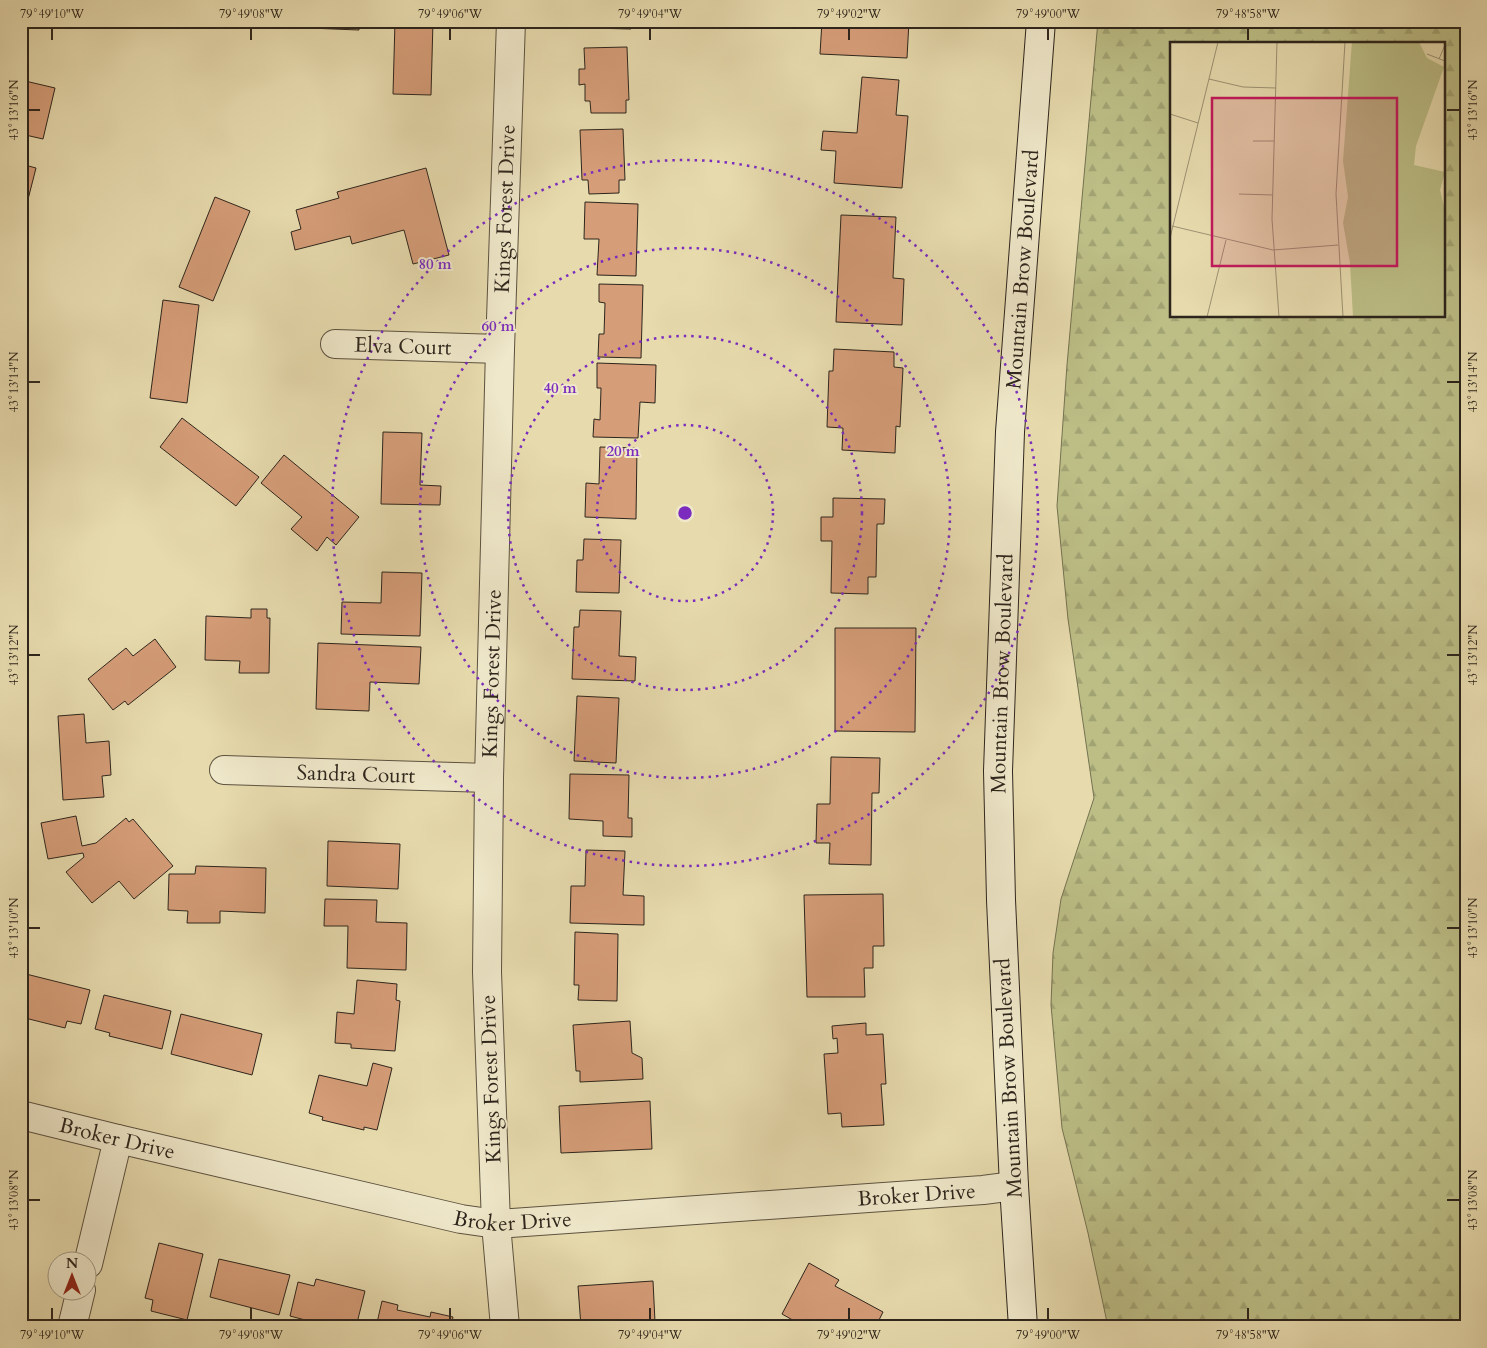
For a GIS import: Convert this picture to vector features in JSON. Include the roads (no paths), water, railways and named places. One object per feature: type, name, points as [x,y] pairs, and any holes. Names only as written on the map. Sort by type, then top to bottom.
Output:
[{"type":"street","name":"Kings Forest Drive","points":[[505,1327],[496,1224],[487,972],[489,778],[511,21]]},
{"type":"street","name":"Mountain Brow Boulevard","points":[[1023,1327],[1014,1186],[1001,900],[998,771],[1010,432],[1041,21]]},
{"type":"street","name":"Elva Court","points":[[335,344],[500,349]]},
{"type":"street","name":"Sandra Court","points":[[224,770],[489,778]]},
{"type":"street","name":"Broker Drive","points":[[21,1115],[461,1219],[496,1224],[953,1192],[1014,1186]]},
{"type":"street","points":[[91,1250],[118,1139]]},
{"type":"street","points":[[72,1327],[79,1300]]}]
